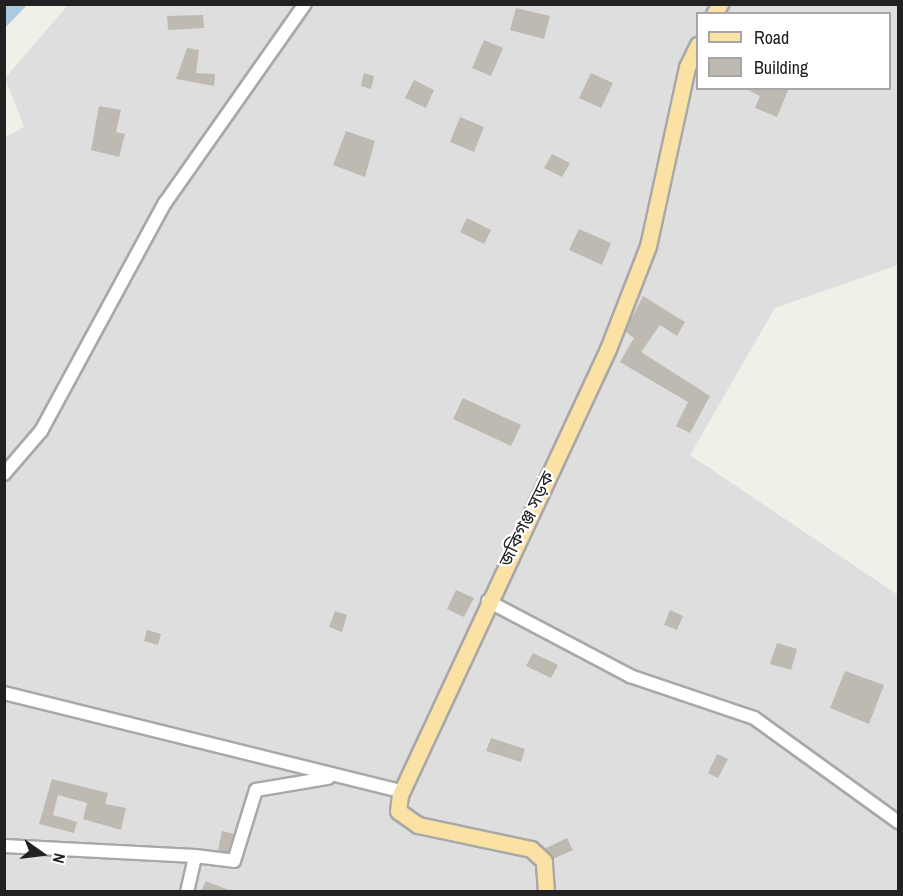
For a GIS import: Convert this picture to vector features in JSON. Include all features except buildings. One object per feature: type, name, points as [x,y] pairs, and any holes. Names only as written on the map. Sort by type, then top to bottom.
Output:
[{"type":"main road","name":"জকিগঞ্জ সড়ক","points":[[400,793],[608,349],[648,246],[687,67],[696,48]]},
{"type":"main road","points":[[400,793],[398,811],[418,825],[531,849],[544,861],[546,891]]},
{"type":"street","points":[[4,474],[41,431],[165,202],[305,4]]},
{"type":"street","points":[[488,601],[630,676],[754,718],[898,822]]},
{"type":"street","points":[[4,693],[400,793]]},
{"type":"street","points":[[4,846],[195,856],[234,861],[256,790],[326,777],[400,793]]},
{"type":"street","points":[[187,891],[195,856]]},
{"type":"shaded area","points":[[68,5],[898,5],[898,265],[775,308],[690,455],[898,595],[898,891],[5,891],[4,138],[24,127],[5,78]]},
{"type":"water","points":[[4,5],[27,5],[5,28]]}]
